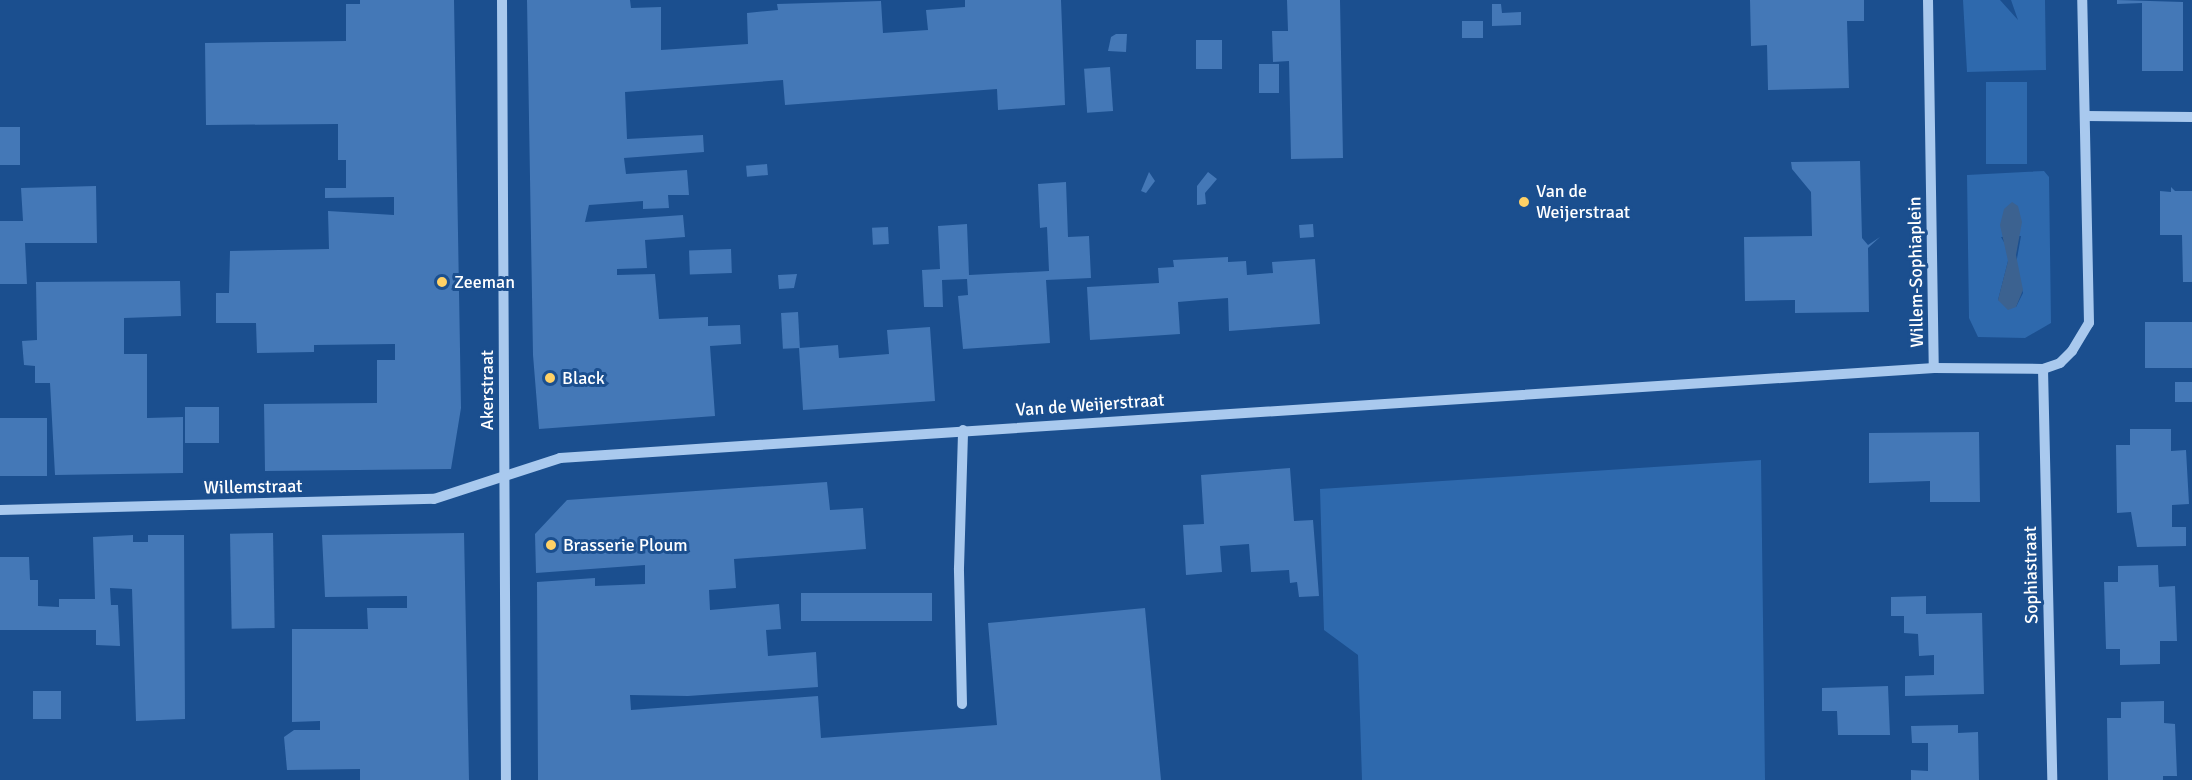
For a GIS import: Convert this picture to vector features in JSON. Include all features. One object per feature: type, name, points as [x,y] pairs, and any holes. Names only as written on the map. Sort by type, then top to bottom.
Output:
[{"type":"street","name":"Akerstraat","points":[[502,0],[506,780]]},
{"type":"street","name":"Willem-Sophiaplein","points":[[1928,0],[1934,368],[2043,369]]},
{"type":"street","points":[[2043,369],[2060,363],[2072,351],[2089,323],[2082,0]]},
{"type":"street","points":[[2085,116],[2192,117]]},
{"type":"street","name":"Van de Weijerstraat","points":[[504,478],[560,458],[1934,368]]},
{"type":"street","name":"Sophiastraat","points":[[2043,369],[2052,780]]},
{"type":"street","points":[[962,704],[959,568],[963,430]]},
{"type":"street","name":"Willemstraat","points":[[0,510],[434,499],[504,478]]},
{"type":"shaded area","points":[[1963,0],[2000,0],[2018,20],[2011,0],[2045,0],[2046,70],[1967,72]]},
{"type":"shaded area","points":[[1986,82],[2027,82],[2027,164],[1986,164]]},
{"type":"shaded area","points":[[2044,171],[2049,177],[2051,323],[2025,338],[1978,337],[1969,318],[1967,175]],"holes":[[[2021,236],[2016,264],[2023,293],[2016,307],[1998,300],[2008,261],[2008,249],[2001,237]]]},
{"type":"shaded area","points":[[2012,202],[2018,206],[2022,222],[2016,255],[2023,290],[2016,307],[2008,310],[1998,300],[2008,261],[2000,225],[2004,209]]},
{"type":"shaded area","points":[[1761,460],[1765,780],[1362,780],[1358,655],[1324,630],[1320,489]]},
{"type":"building","points":[[360,0],[454,0],[461,408],[451,469],[265,471],[264,404],[377,403],[377,360],[395,360],[395,344],[314,345],[314,352],[257,353],[256,323],[216,323],[216,293],[229,293],[230,251],[329,249],[328,211],[394,215],[394,197],[325,198],[325,188],[346,188],[346,160],[338,160],[338,124],[206,125],[205,43],[346,41],[346,4],[360,4]]},
{"type":"building","points":[[527,0],[630,0],[631,8],[661,7],[661,50],[748,44],[747,13],[778,10],[777,4],[881,1],[883,33],[928,30],[926,10],[965,7],[965,0],[1061,0],[1065,105],[998,110],[997,89],[785,105],[783,80],[625,92],[627,139],[703,135],[704,152],[624,158],[626,174],[687,170],[689,195],[668,195],[669,208],[643,209],[643,201],[589,205],[585,222],[683,215],[685,237],[645,240],[647,268],[617,269],[617,275],[655,274],[659,319],[708,317],[708,326],[740,325],[741,344],[710,346],[715,416],[539,429],[533,355]]},
{"type":"building","points":[[1287,0],[1340,0],[1343,158],[1291,159],[1289,61],[1273,62],[1272,31],[1288,31]]},
{"type":"building","points":[[1750,0],[1864,0],[1864,21],[1847,21],[1849,88],[1768,90],[1767,45],[1751,46]]},
{"type":"building","points":[[2117,0],[2183,2],[2183,71],[2142,71],[2142,3],[2117,4]]},
{"type":"building","points":[[1492,4],[1501,4],[1502,13],[1521,12],[1521,25],[1492,26]]},
{"type":"building","points":[[1462,21],[1483,21],[1483,38],[1462,38]]},
{"type":"building","points":[[1116,34],[1127,34],[1126,52],[1108,51],[1111,37]]},
{"type":"building","points":[[1196,40],[1222,40],[1222,69],[1196,69]]},
{"type":"building","points":[[1259,64],[1279,64],[1279,93],[1259,93]]},
{"type":"building","points":[[1110,67],[1113,111],[1087,113],[1084,69]]},
{"type":"building","points":[[0,127],[20,127],[20,165],[0,165]]},
{"type":"building","points":[[1860,161],[1862,238],[1868,245],[1880,237],[1868,248],[1869,312],[1795,313],[1795,300],[1745,301],[1744,237],[1812,236],[1811,192],[1792,169],[1791,162]]},
{"type":"building","points":[[767,164],[768,175],[747,177],[746,166]]},
{"type":"building","points":[[1149,172],[1155,181],[1146,193],[1141,191]]},
{"type":"building","points":[[1208,172],[1217,179],[1205,193],[1206,204],[1197,205],[1197,186]]},
{"type":"building","points":[[1066,182],[1068,237],[1089,236],[1091,278],[1046,280],[1050,343],[963,349],[958,296],[968,295],[967,279],[942,280],[943,307],[924,307],[922,270],[940,269],[938,226],[967,224],[969,275],[1049,271],[1047,227],[1040,228],[1038,184]]},
{"type":"building","points":[[96,186],[97,243],[25,243],[27,284],[0,284],[0,221],[23,221],[21,188]]},
{"type":"building","points":[[2171,187],[2175,191],[2192,191],[2192,282],[2183,282],[2182,235],[2160,235],[2160,191],[2171,192]]},
{"type":"building","points":[[1313,224],[1314,237],[1300,238],[1299,225]]},
{"type":"building","points":[[888,227],[889,244],[873,245],[872,228]]},
{"type":"building","points":[[731,249],[732,273],[690,274],[689,250]]},
{"type":"building","points":[[1228,257],[1228,262],[1246,261],[1247,275],[1273,273],[1272,262],[1315,259],[1320,324],[1229,331],[1228,298],[1178,302],[1180,334],[1090,340],[1087,287],[1159,283],[1158,268],[1174,267],[1173,260]]},
{"type":"building","points":[[797,274],[794,288],[779,289],[778,275]]},
{"type":"building","points":[[180,281],[181,316],[124,318],[124,354],[147,354],[147,418],[183,417],[183,473],[55,475],[50,383],[35,383],[35,366],[24,365],[22,341],[37,340],[36,282]]},
{"type":"building","points":[[798,312],[800,348],[783,349],[781,313]]},
{"type":"building","points":[[2145,322],[2192,322],[2192,368],[2145,368]]},
{"type":"building","points":[[930,327],[935,401],[803,410],[799,348],[838,345],[839,358],[889,354],[887,330]]},
{"type":"building","points":[[2175,382],[2192,382],[2192,402],[2175,402]]},
{"type":"building","points":[[185,407],[219,407],[219,443],[185,443]]},
{"type":"building","points":[[0,418],[47,418],[47,476],[0,476]]},
{"type":"building","points":[[2130,429],[2171,429],[2171,451],[2186,450],[2189,504],[2172,505],[2172,527],[2186,527],[2186,546],[2137,547],[2131,512],[2117,513],[2116,445],[2130,445]]},
{"type":"building","points":[[1979,432],[1980,502],[1930,502],[1930,481],[1869,483],[1869,433]]},
{"type":"building","points":[[1290,468],[1294,521],[1313,520],[1319,596],[1299,597],[1297,582],[1290,583],[1289,570],[1251,572],[1249,544],[1220,546],[1222,572],[1186,575],[1183,525],[1204,524],[1201,475]]},
{"type":"building","points":[[827,482],[830,510],[863,508],[866,549],[734,559],[736,588],[709,590],[710,610],[779,604],[781,629],[766,630],[768,656],[816,652],[818,687],[688,696],[630,695],[631,710],[818,696],[821,738],[997,725],[988,623],[1145,608],[1161,780],[538,780],[537,582],[595,578],[595,586],[645,584],[645,565],[536,573],[535,534],[567,500]]},
{"type":"building","points":[[273,533],[275,628],[232,629],[230,534]]},
{"type":"building","points":[[464,533],[469,780],[360,780],[360,769],[287,770],[284,737],[294,730],[320,730],[320,721],[292,722],[292,629],[368,629],[367,608],[407,608],[407,596],[325,597],[322,535]]},
{"type":"building","points":[[133,535],[133,542],[148,542],[148,535],[184,535],[185,719],[136,721],[132,589],[110,588],[111,605],[118,605],[120,646],[96,645],[96,630],[0,630],[0,557],[29,557],[30,580],[38,580],[38,606],[59,607],[59,599],[95,599],[93,537]]},
{"type":"building","points":[[2158,565],[2159,587],[2175,586],[2177,641],[2160,641],[2160,664],[2120,665],[2120,649],[2106,649],[2104,582],[2118,582],[2118,566]]},
{"type":"building","points":[[801,593],[932,593],[932,621],[801,621]]},
{"type":"building","points":[[1926,596],[1926,614],[1982,613],[1984,694],[1905,696],[1905,676],[1934,675],[1934,655],[1919,656],[1918,634],[1904,633],[1904,616],[1891,616],[1891,597]]},
{"type":"building","points":[[1888,686],[1890,735],[1838,735],[1837,711],[1822,711],[1822,688]]},
{"type":"building","points":[[33,691],[61,691],[61,719],[33,719]]},
{"type":"building","points":[[2164,701],[2164,723],[2175,724],[2177,776],[2163,776],[2163,780],[2108,780],[2107,718],[2121,718],[2121,702]]},
{"type":"building","points":[[1958,725],[1958,733],[1978,732],[1979,780],[1911,780],[1911,770],[1928,771],[1928,743],[1912,743],[1911,726]]},
{"type":"place","name":"Van de Weijerstraat","points":[[1524,202]]},
{"type":"place","name":"Zeeman","points":[[442,282]]},
{"type":"place","name":"Black","points":[[550,378]]},
{"type":"place","name":"Brasserie Ploum","points":[[551,545]]}]
